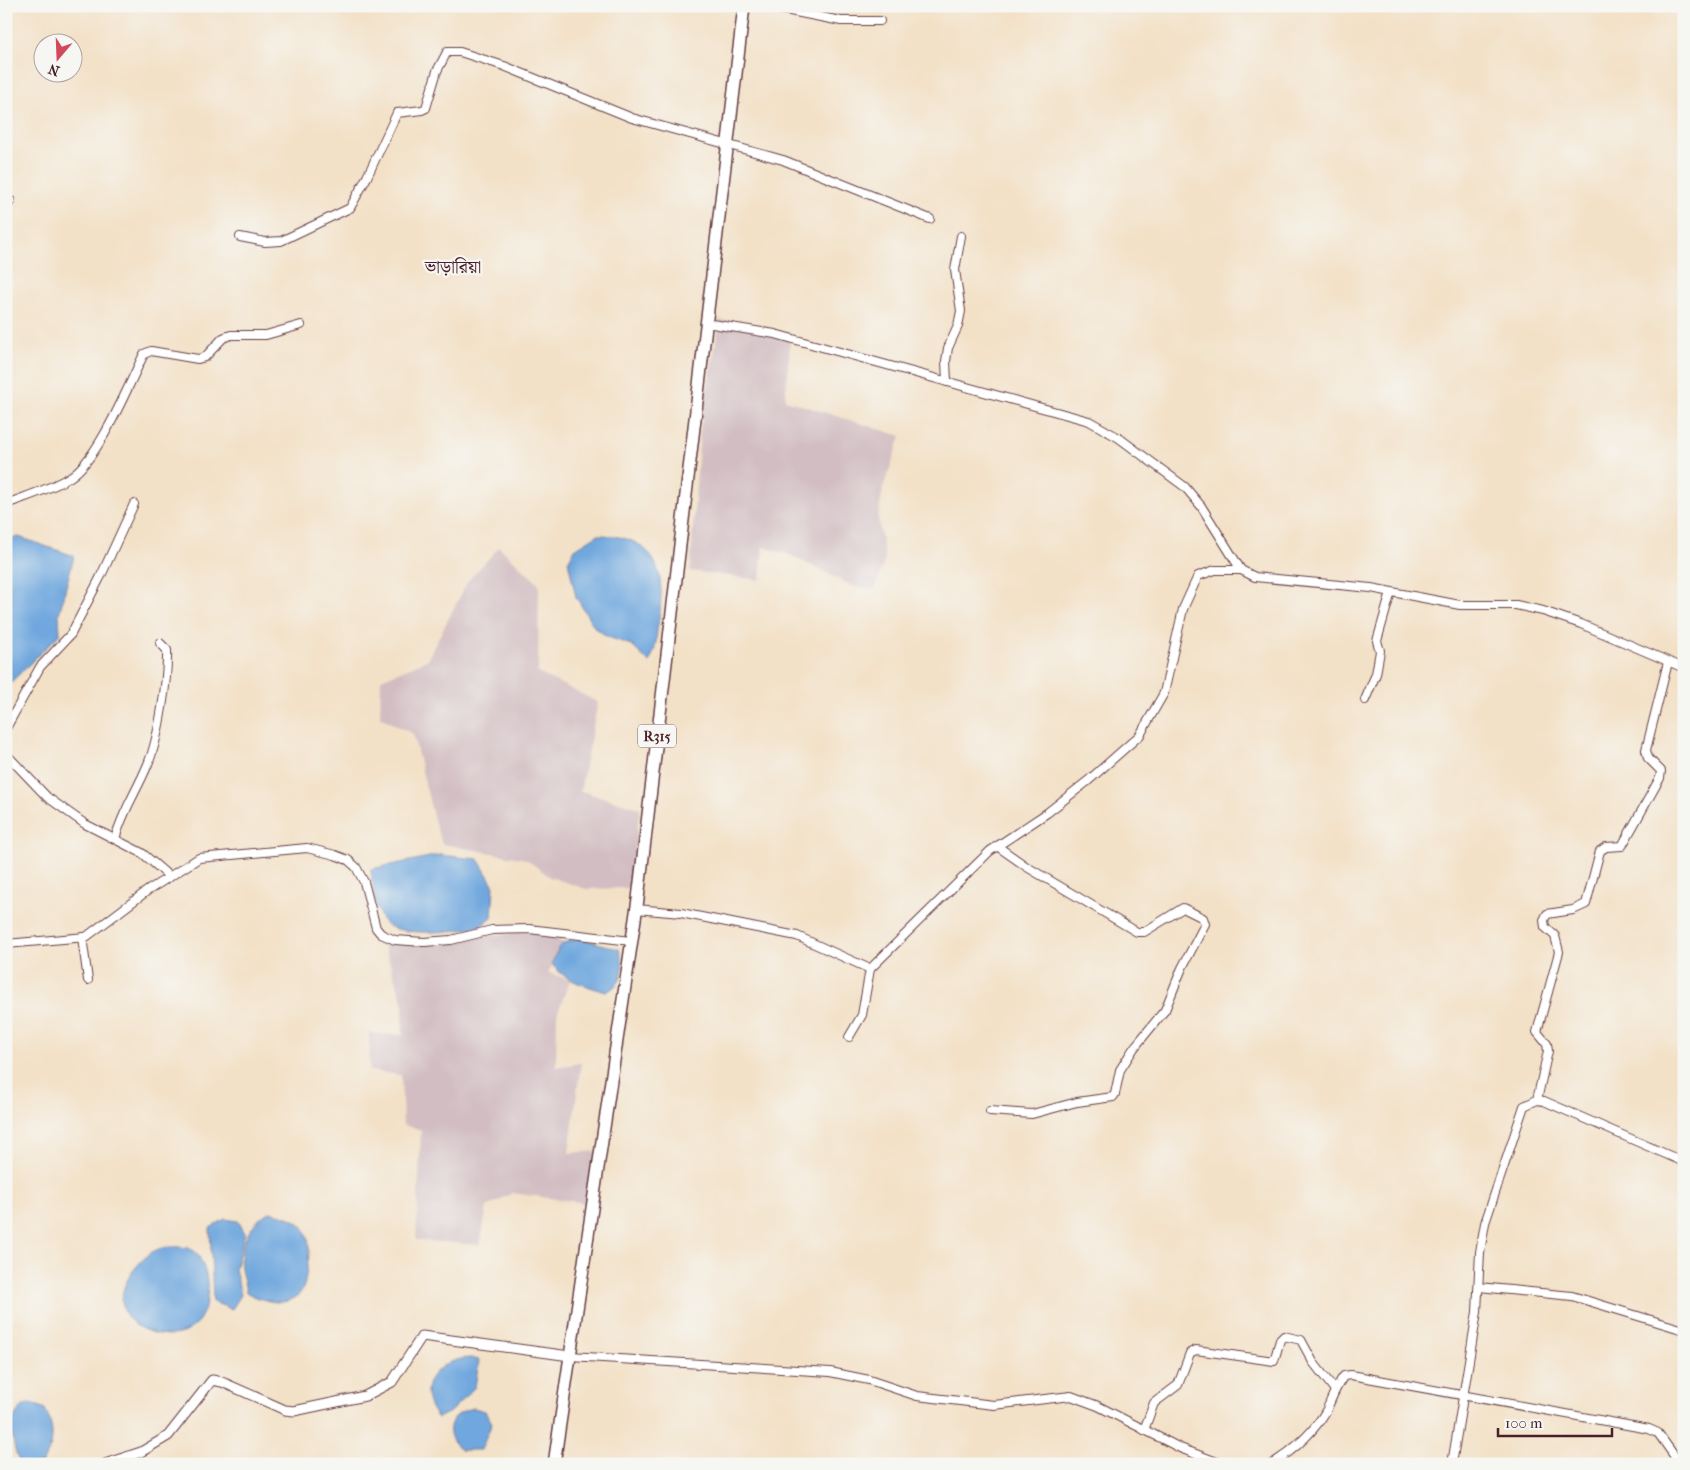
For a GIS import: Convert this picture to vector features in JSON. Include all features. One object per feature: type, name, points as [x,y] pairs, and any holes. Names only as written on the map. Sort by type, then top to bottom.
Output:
[{"type":"main road","name":"R315","points":[[554,1464],[636,909],[744,6]]},
{"type":"street","points":[[765,6],[841,21],[880,21]]},
{"type":"street","points":[[240,237],[264,242],[281,242],[350,208],[367,177],[397,112],[426,108],[437,71],[447,52],[460,52],[504,66],[632,118],[675,132],[728,144],[783,160],[930,219]]},
{"type":"street","points":[[947,382],[946,361],[948,348],[958,326],[961,311],[955,270],[961,236]]},
{"type":"street","points":[[706,323],[775,334],[1089,421],[1119,438],[1193,495],[1241,570]]},
{"type":"street","points":[[6,504],[59,483],[83,467],[105,431],[144,354],[151,351],[198,359],[205,358],[223,338],[231,335],[266,335],[300,325]]},
{"type":"street","points":[[6,728],[40,668],[71,634],[100,578],[134,504]]},
{"type":"street","points":[[849,1037],[862,1015],[870,969],[997,846],[1047,813],[1140,735],[1164,693],[1183,609],[1198,576],[1215,570],[1241,570],[1267,579],[1371,588],[1460,605],[1516,605],[1543,611],[1581,624],[1684,668]]},
{"type":"street","points":[[1365,700],[1376,674],[1380,657],[1377,641],[1391,592]]},
{"type":"street","points":[[115,839],[122,814],[148,764],[156,732],[168,666],[167,650],[160,643]]},
{"type":"street","points":[[1537,1100],[1548,1051],[1547,1044],[1537,1032],[1559,952],[1555,936],[1545,927],[1544,920],[1547,914],[1573,910],[1586,904],[1600,851],[1606,847],[1622,846],[1660,778],[1661,771],[1648,758],[1646,750],[1668,662]]},
{"type":"street","points":[[6,754],[47,797],[86,824],[142,853],[170,876]]},
{"type":"street","points":[[990,1111],[1032,1114],[1076,1102],[1112,1097],[1115,1094],[1120,1070],[1134,1048],[1165,1010],[1175,990],[1182,968],[1204,924],[1203,918],[1183,908],[1144,932],[1137,932],[1027,867],[997,846]]},
{"type":"street","points":[[6,944],[86,937],[170,876],[199,858],[307,848],[348,860],[356,867],[364,882],[376,928],[381,934],[395,940],[424,942],[451,940],[492,930],[529,929],[631,941]]},
{"type":"street","points":[[636,909],[681,913],[797,936],[870,969]]},
{"type":"street","points":[[82,937],[88,980]]},
{"type":"street","points":[[1452,1464],[1477,1312],[1480,1252],[1485,1223],[1524,1106],[1537,1100],[1684,1162]]},
{"type":"street","points":[[1479,1287],[1572,1296],[1684,1330]]},
{"type":"street","points":[[105,1464],[141,1452],[168,1436],[212,1380],[222,1382],[285,1410],[294,1411],[365,1396],[392,1382],[422,1336],[570,1356],[830,1372],[869,1380],[917,1396],[994,1406],[1070,1396],[1098,1406],[1180,1448],[1222,1464]]},
{"type":"street","points":[[1144,1430],[1154,1403],[1178,1385],[1190,1352],[1196,1350],[1268,1362],[1274,1361],[1280,1340],[1284,1336],[1295,1338],[1301,1340],[1313,1362],[1334,1389]]},
{"type":"street","points":[[1272,1464],[1290,1453],[1325,1412],[1334,1389],[1344,1376],[1351,1375],[1463,1397],[1654,1430],[1680,1464]]},
{"type":"shaded area","points":[[720,320],[791,333],[785,400],[901,436],[883,488],[878,518],[885,559],[875,589],[854,587],[788,554],[763,547],[760,580],[690,571],[700,429]]},
{"type":"shaded area","points":[[499,547],[539,584],[538,673],[598,702],[580,791],[640,808],[630,888],[586,889],[550,877],[526,859],[442,844],[434,820],[413,734],[380,717],[381,679],[427,660],[468,581]]},
{"type":"shaded area","points":[[543,930],[563,943],[548,973],[570,980],[557,1014],[556,1067],[581,1063],[569,1153],[600,1151],[593,1204],[512,1193],[487,1207],[480,1245],[416,1240],[421,1130],[403,1125],[401,1075],[370,1071],[369,1033],[403,1035],[403,1002],[383,943],[451,940]]},
{"type":"water","points":[[597,535],[618,537],[634,542],[654,560],[659,574],[661,589],[655,647],[649,662],[631,645],[608,637],[595,628],[576,597],[568,561],[575,549]]},
{"type":"water","points":[[19,537],[74,556],[59,614],[60,634],[6,687],[6,538]]},
{"type":"water","points":[[439,855],[478,859],[494,886],[492,917],[479,926],[444,932],[413,932],[389,926],[383,921],[378,909],[374,895],[371,869]]},
{"type":"water","points":[[582,939],[619,949],[623,969],[622,974],[617,984],[606,992],[570,979],[552,964],[556,953],[562,945],[570,941]]},
{"type":"water","points":[[270,1212],[299,1223],[305,1230],[309,1245],[309,1256],[303,1288],[297,1296],[283,1302],[267,1301],[246,1292],[241,1268],[242,1252],[247,1236],[257,1222]]},
{"type":"water","points":[[225,1219],[238,1221],[245,1233],[235,1269],[241,1295],[232,1309],[213,1302],[210,1228]]},
{"type":"water","points":[[168,1247],[191,1249],[195,1252],[202,1263],[208,1286],[204,1310],[199,1320],[192,1328],[182,1333],[169,1335],[154,1333],[132,1322],[125,1313],[122,1303],[123,1291],[128,1279],[137,1266],[151,1253]]},
{"type":"water","points":[[471,1358],[479,1360],[475,1387],[450,1412],[438,1418],[427,1396],[428,1386],[432,1377],[447,1364]]},
{"type":"water","points":[[31,1403],[45,1409],[51,1424],[51,1444],[41,1464],[20,1464],[12,1429],[17,1413],[22,1407]]},
{"type":"water","points":[[474,1408],[485,1411],[492,1423],[481,1450],[460,1450],[451,1436],[451,1424],[459,1414]]},
{"type":"district","name":"ভাড়ারিয়া","points":[[453,267]]}]
